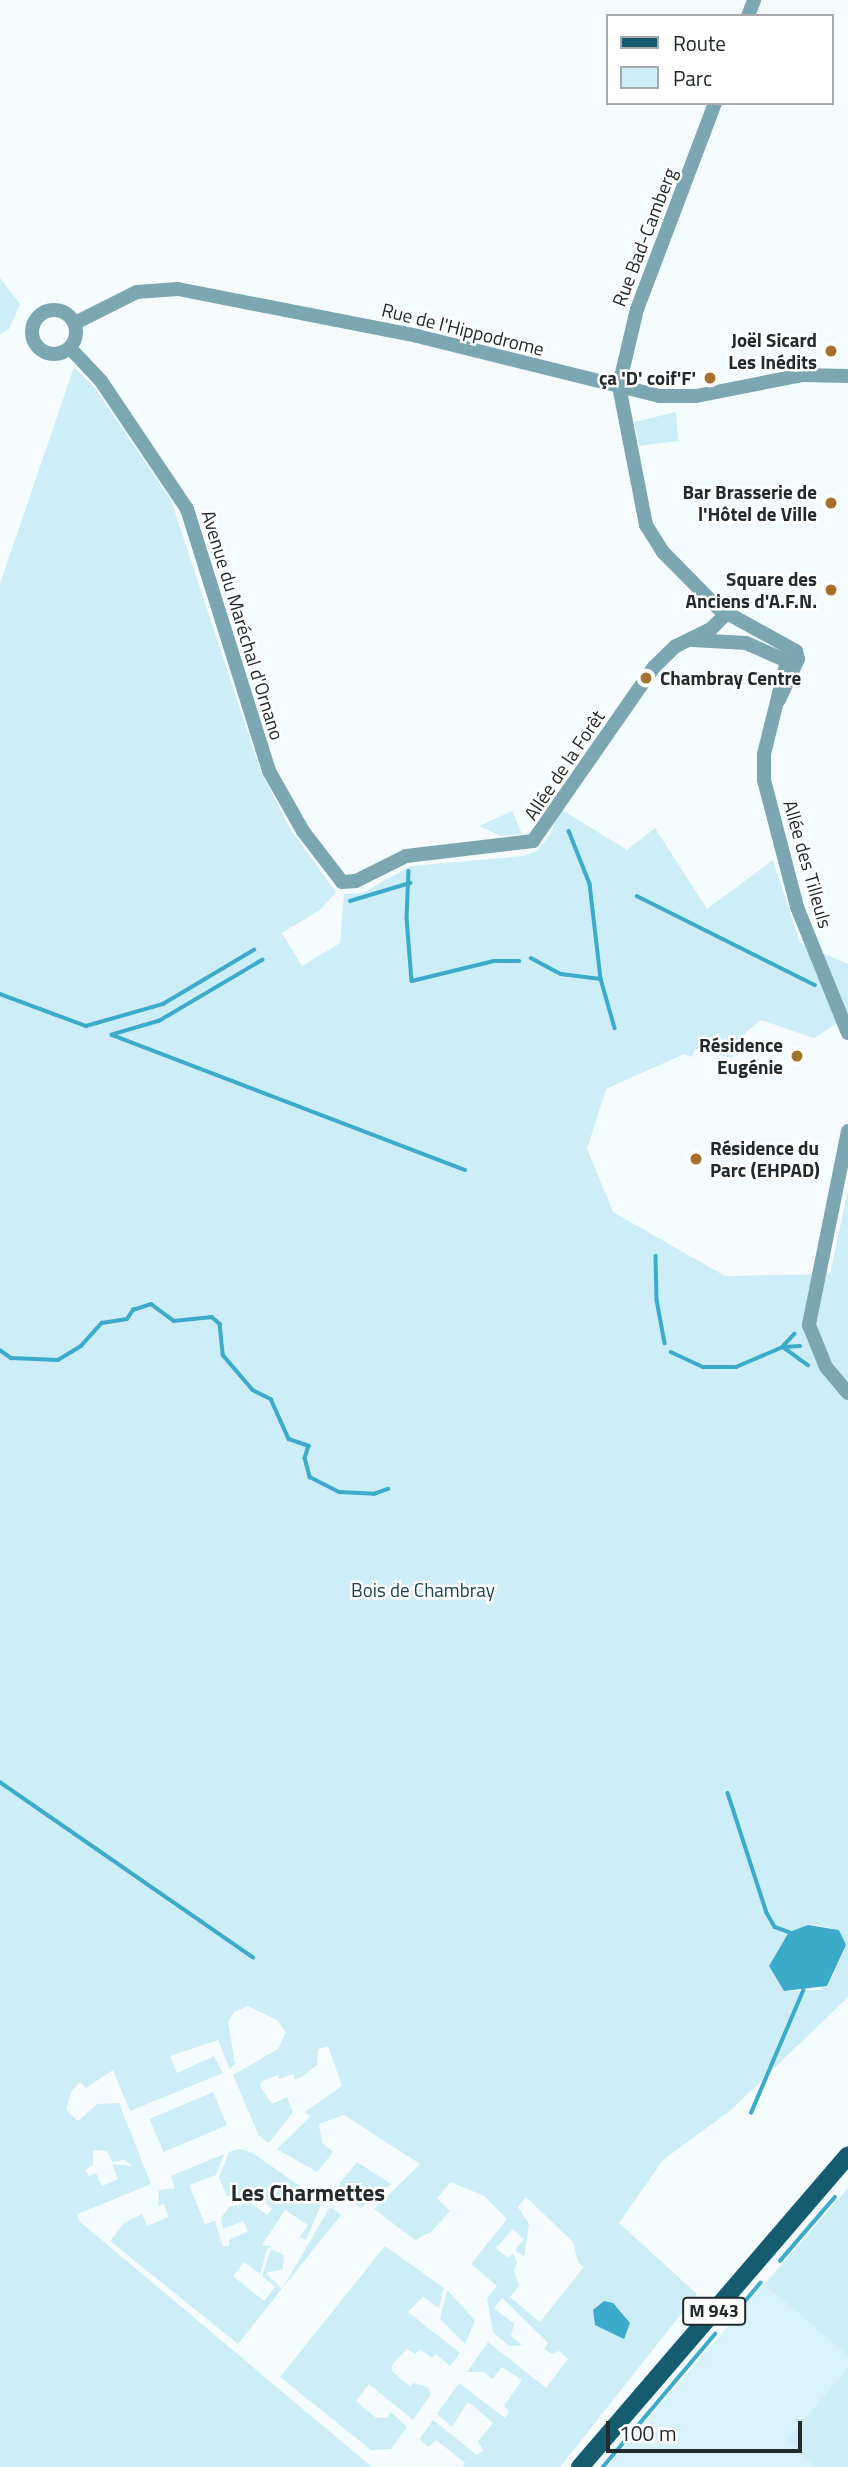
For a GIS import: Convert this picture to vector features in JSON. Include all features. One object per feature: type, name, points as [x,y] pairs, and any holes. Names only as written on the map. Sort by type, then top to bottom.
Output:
[{"type":"main road","name":"M 943","points":[[580,2467],[848,2155]]},
{"type":"street","name":"Rue Bad-Camberg","points":[[619,386],[637,309],[714,105]]},
{"type":"street","name":"Rue de l'Hippodrome","points":[[75,323],[149,289],[202,292],[417,336],[619,386],[681,397],[802,374],[848,376]]},
{"type":"street","points":[[49,311],[65,313],[75,323],[76,334],[70,348],[46,353],[35,343],[32,331],[39,316],[49,311]]},
{"type":"street","name":"Avenue du Maréchal d'Ornano","points":[[70,348],[101,381],[187,509],[269,771],[303,831],[342,882]]},
{"type":"street","points":[[619,386],[646,525],[663,552],[722,611],[790,646],[792,660],[746,643],[685,639]]},
{"type":"street","name":"Allée de la Forêt","points":[[342,882],[356,881],[406,856],[533,841],[654,667],[685,639],[711,629],[722,611]]},
{"type":"street","name":"Allée des Tilleuls","points":[[792,660],[764,754],[764,780],[797,907],[848,1033]]},
{"type":"street","points":[[848,1131],[809,1325],[826,1367],[848,1393]]},
{"type":"shaded area","points":[[848,2188],[848,2467],[607,2467],[764,2284]]},
{"type":"green space","points":[[0,278],[20,304],[9,329],[0,334]]},
{"type":"green space","name":"Bois de Chambray","points":[[74,367],[94,387],[171,500],[261,772],[291,830],[336,892],[320,910],[282,933],[302,966],[340,943],[344,894],[362,893],[411,866],[523,856],[538,850],[551,833],[559,808],[627,850],[655,828],[707,909],[773,860],[800,943],[848,964],[848,1016],[814,1038],[761,1020],[746,1032],[732,1058],[695,1049],[692,1057],[684,1054],[606,1089],[587,1149],[613,1212],[725,1276],[830,1274],[848,1190],[848,1997],[731,2110],[663,2160],[619,2223],[697,2294],[560,2467],[463,2467],[465,2463],[436,2440],[429,2447],[419,2440],[433,2420],[477,2455],[483,2450],[478,2441],[493,2423],[471,2404],[467,2403],[452,2427],[437,2414],[459,2383],[505,2418],[509,2412],[504,2406],[522,2380],[502,2367],[492,2379],[484,2372],[467,2372],[488,2342],[546,2388],[568,2359],[559,2351],[552,2354],[544,2349],[548,2343],[502,2298],[494,2308],[514,2324],[511,2336],[522,2345],[509,2346],[493,2332],[487,2298],[497,2286],[471,2264],[507,2219],[484,2196],[451,2182],[437,2198],[450,2211],[432,2231],[415,2240],[374,2209],[420,2164],[344,2115],[319,2124],[322,2143],[333,2152],[317,2172],[277,2149],[310,2117],[305,2112],[342,2086],[328,2046],[318,2049],[317,2065],[303,2076],[295,2080],[293,2074],[279,2079],[278,2075],[262,2081],[260,2086],[272,2104],[287,2097],[293,2112],[269,2143],[259,2136],[233,2075],[278,2049],[286,2032],[277,2020],[248,2006],[234,2012],[228,2022],[235,2064],[230,2069],[218,2040],[170,2056],[177,2073],[214,2056],[223,2073],[130,2111],[113,2070],[86,2088],[80,2082],[71,2092],[66,2110],[78,2121],[97,2104],[119,2103],[151,2184],[78,2214],[79,2221],[372,2467],[0,2467],[0,584]],"holes":[[[817,1925],[839,1930],[844,1951],[833,1975],[820,1990],[784,1991],[769,1966],[791,1930]],[[93,2150],[107,2151],[112,2162],[124,2160],[133,2166],[112,2164],[118,2179],[102,2186],[96,2173],[89,2176],[85,2170],[93,2165]],[[526,2197],[573,2242],[578,2262],[584,2267],[540,2322],[510,2297],[519,2286],[514,2271],[517,2262],[513,2253],[508,2258],[496,2248],[513,2229],[524,2239],[515,2250],[524,2257],[529,2224],[518,2207]]]},
{"type":"green space","points":[[676,412],[678,441],[639,446],[634,422]]},
{"type":"green space","points":[[512,811],[522,834],[501,836],[479,826]]},
{"type":"green space","points":[[213,2092],[227,2125],[164,2152],[149,2119]]},
{"type":"green space","points":[[239,2149],[253,2153],[322,2202],[306,2240],[300,2237],[308,2225],[285,2210],[262,2245],[271,2246],[267,2250],[260,2274],[244,2262],[233,2276],[264,2301],[275,2287],[262,2276],[271,2249],[284,2255],[283,2269],[266,2273],[282,2289],[238,2344],[110,2241],[124,2223],[142,2214],[147,2226],[169,2217],[164,2204],[158,2206],[159,2190],[175,2188],[171,2176],[224,2154],[216,2175],[189,2185],[205,2224],[215,2221],[223,2247],[229,2245],[229,2240],[248,2231],[243,2221],[223,2229],[221,2218],[229,2207],[251,2203],[267,2215],[272,2209],[263,2200],[266,2190],[258,2186],[247,2197],[227,2196],[219,2178],[229,2152]]},
{"type":"green space","points":[[357,2162],[391,2184],[361,2208],[335,2189]]},
{"type":"green space","points":[[848,2188],[848,2355],[765,2285]]},
{"type":"green space","points":[[330,2207],[341,2215],[282,2289]]},
{"type":"green space","points":[[385,2246],[444,2288],[439,2308],[423,2297],[408,2312],[460,2353],[450,2366],[436,2354],[432,2358],[420,2349],[415,2354],[407,2349],[392,2365],[392,2371],[410,2387],[414,2383],[428,2387],[431,2394],[413,2420],[369,2384],[356,2401],[375,2417],[387,2418],[391,2412],[407,2427],[391,2449],[371,2450],[280,2377]]},
{"type":"green space","points":[[447,2290],[475,2320],[465,2344],[440,2319]]},
{"type":"green space","points":[[848,2368],[848,2467],[815,2467],[787,2440]]},
{"type":"water","points":[[808,1925],[839,1930],[846,1945],[827,1986],[784,1991],[769,1966],[789,1932]]},
{"type":"water","points":[[604,2301],[613,2303],[630,2323],[624,2339],[595,2325],[593,2310]]},
{"type":"waterway","points":[[569,831],[590,884],[601,979],[615,1028]]},
{"type":"waterway","points":[[409,871],[407,918],[412,981],[494,961],[519,961]]},
{"type":"waterway","points":[[350,901],[410,883]]},
{"type":"waterway","points":[[637,896],[815,985]]},
{"type":"waterway","points":[[0,994],[86,1026],[163,1004],[254,950]]},
{"type":"waterway","points":[[531,958],[561,974],[601,979]]},
{"type":"waterway","points":[[263,960],[160,1021],[112,1035],[465,1170]]},
{"type":"waterway","points":[[656,1256],[657,1300],[665,1343]]},
{"type":"waterway","points":[[0,1350],[11,1358],[58,1360],[81,1346],[102,1323],[127,1319],[133,1310],[151,1304],[174,1321],[212,1317],[220,1324],[223,1355],[253,1390],[271,1399],[289,1439],[309,1446],[305,1458],[310,1477],[339,1492],[374,1494],[388,1489]]},
{"type":"waterway","points":[[795,1334],[783,1347],[808,1365]]},
{"type":"waterway","points":[[671,1352],[703,1367],[736,1367],[783,1347],[800,1346]]},
{"type":"waterway","points":[[0,1782],[253,1957]]},
{"type":"waterway","points":[[728,1793],[767,1913],[775,1927],[789,1932]]},
{"type":"waterway","points":[[751,2113],[803,1991]]},
{"type":"waterway","points":[[780,2261],[835,2197]]},
{"type":"waterway","points":[[736,2312],[760,2283]]},
{"type":"waterway","points":[[603,2467],[715,2334]]},
{"type":"place","name":"Joël Sicard Les Inédits","points":[[831,351]]},
{"type":"place","name":"ça 'D' coif'F'","points":[[710,378]]},
{"type":"place","name":"Bar Brasserie de l'Hôtel de Ville","points":[[831,503]]},
{"type":"place","name":"Square des Anciens d'A.F.N.","points":[[831,590]]},
{"type":"place","name":"Chambray Centre","points":[[646,678]]},
{"type":"place","name":"Résidence Eugénie","points":[[797,1056]]},
{"type":"place","name":"Résidence du Parc (EHPAD)","points":[[696,1159]]},
{"type":"district","name":"Les Charmettes","points":[[308,2193]]}]
